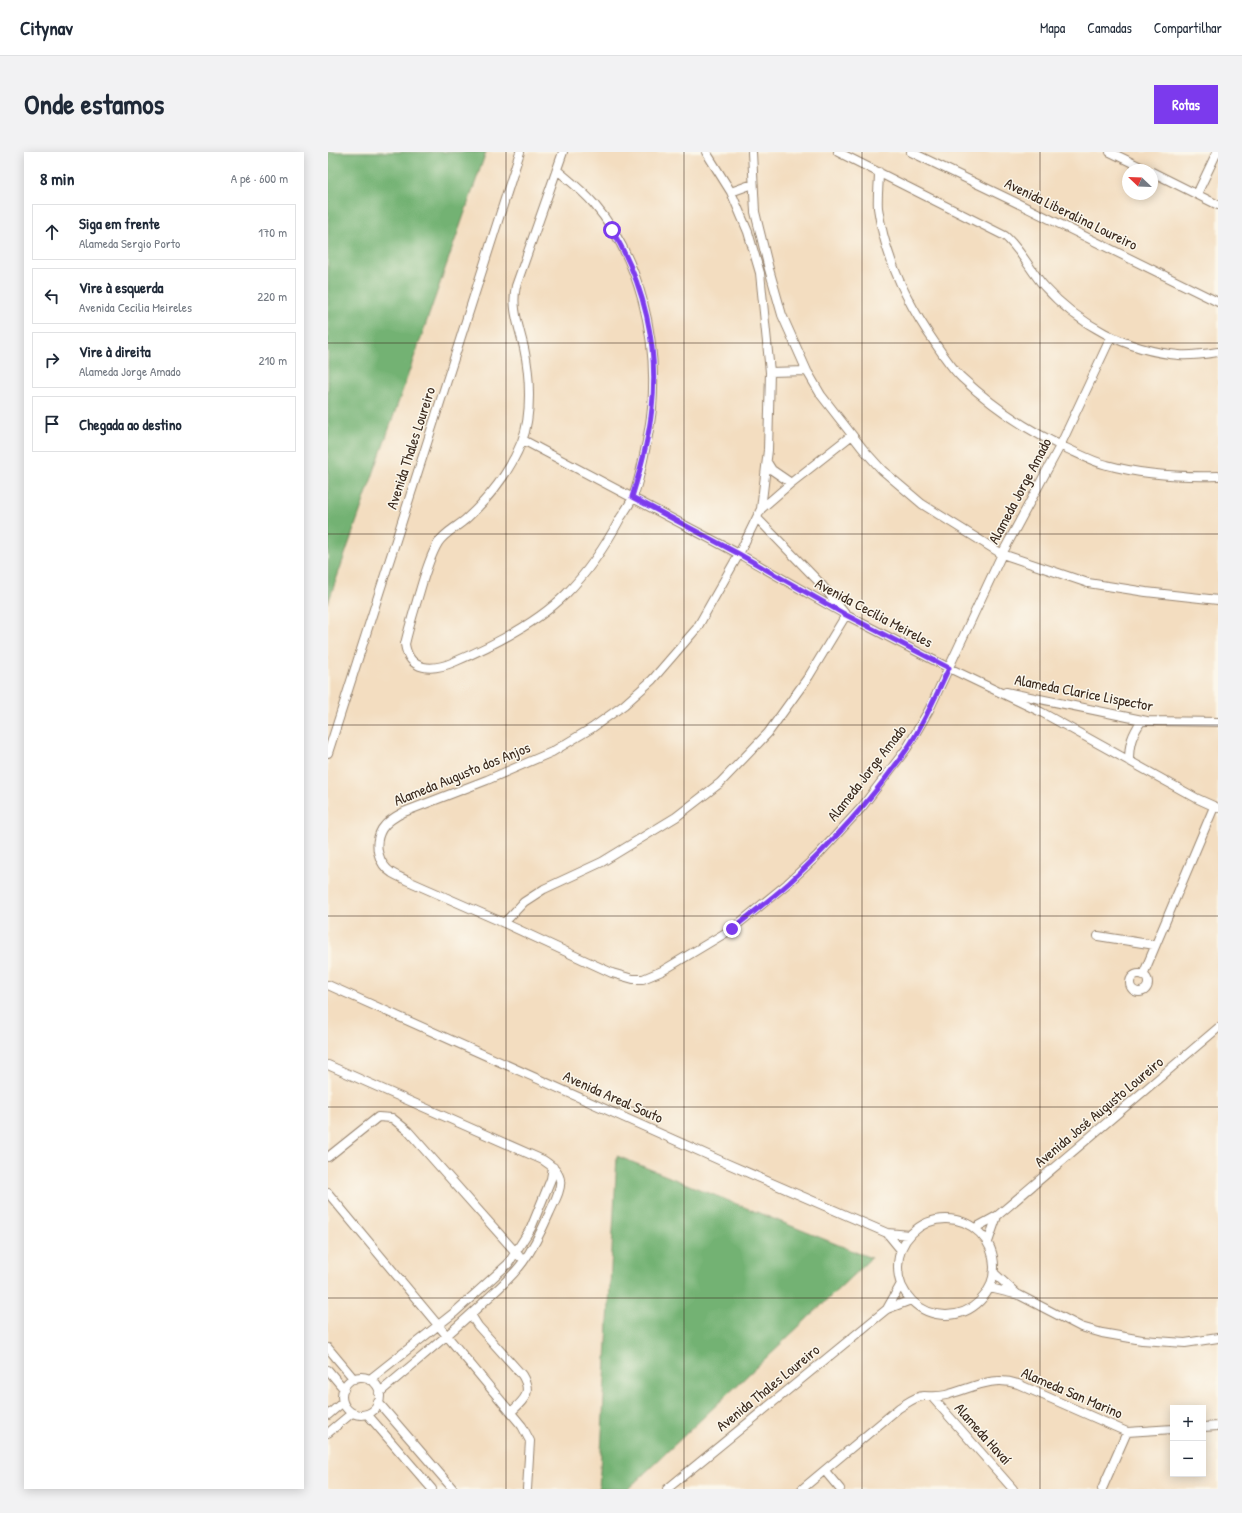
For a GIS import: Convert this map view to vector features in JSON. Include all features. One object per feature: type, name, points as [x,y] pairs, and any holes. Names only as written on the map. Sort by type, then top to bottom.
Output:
[{"type":"street","name":"Avenida Thales Loureiro","points":[[328,753],[520,152]]},
{"type":"street","points":[[557,170],[594,204],[612,230],[621,245],[645,307],[653,361],[652,408],[643,460],[632,497],[611,536],[590,568],[566,594],[537,619],[473,654],[446,666],[430,669],[422,667],[413,662],[407,654],[405,644],[426,572],[438,542],[475,511],[498,485],[523,440],[529,406],[528,372],[513,306],[513,297],[563,152]]},
{"type":"street","name":"Alameda Augusto dos Anjos","points":[[706,152],[731,192],[748,232],[760,273],[770,372],[767,462],[762,509]]},
{"type":"street","points":[[752,152],[756,212],[769,270],[782,315],[807,371],[821,395],[882,470],[922,504],[1002,554],[1088,583],[1146,592],[1218,600]]},
{"type":"street","points":[[838,152],[1005,236],[1014,244],[1031,270],[1066,307],[1110,337],[1138,347],[1179,355],[1218,352]]},
{"type":"street","name":"Avenida Liberalina Loureiro","points":[[911,152],[1218,302]]},
{"type":"street","points":[[1110,152],[1135,164]]},
{"type":"street","points":[[1197,194],[1217,152]]},
{"type":"street","points":[[879,172],[878,206],[889,256],[907,298],[922,324],[960,376],[988,400],[1027,429],[1060,446],[1106,465],[1126,470],[1159,474],[1218,476]]},
{"type":"street","points":[[1158,175],[1218,204]]},
{"type":"street","points":[[731,192],[753,184]]},
{"type":"street","points":[[741,217],[756,212]]},
{"type":"street","name":"Alameda Jorge Amado","points":[[643,979],[662,971],[732,929],[787,884],[817,856],[862,807],[907,748],[929,710],[1002,554],[1060,446],[1110,337]]},
{"type":"street","points":[[770,372],[807,371]]},
{"type":"street","name":"Alameda Augusto dos Anjos","points":[[643,979],[633,979],[612,972],[392,873],[379,857],[377,847],[378,838],[382,829],[391,819],[404,812],[487,780],[552,752],[592,728],[624,704],[652,680],[697,628],[739,554],[756,518],[762,509],[791,483],[852,435]]},
{"type":"street","name":"Avenida Cecilia Meireles","points":[[523,440],[739,554],[846,615],[949,668],[1041,712],[1217,809]]},
{"type":"street","points":[[767,462],[772,470],[791,483]]},
{"type":"street","points":[[504,923],[524,902],[544,888],[602,862],[676,817],[720,782],[768,733],[809,676],[846,615],[821,584],[756,518]]},
{"type":"street","name":"Alameda Clarice Lispector","points":[[994,690],[1142,720],[1218,722]]},
{"type":"street","points":[[1130,761],[1132,737],[1142,720]]},
{"type":"street","points":[[1143,975],[1155,945],[1217,809]]},
{"type":"street","points":[[1098,936],[1155,945]]},
{"type":"street","name":"Avenida Areal Souto","points":[[328,985],[728,1164],[887,1233],[910,1235]]},
{"type":"street","name":"Avenida José Augusto Loureiro","points":[[975,1228],[997,1216],[1218,1028]]},
{"type":"street","points":[[328,1065],[535,1156],[553,1167],[559,1174],[561,1182],[558,1193],[541,1232],[523,1261],[507,1280],[471,1315],[379,1393]]},
{"type":"street","points":[[328,1157],[378,1117],[392,1118],[408,1131],[523,1261]]},
{"type":"street","points":[[369,1380],[438,1325],[500,1272],[516,1253],[531,1228],[551,1179],[553,1167]]},
{"type":"street","points":[[328,1193],[522,1426],[530,1441],[527,1489]]},
{"type":"street","points":[[988,1242],[997,1216]]},
{"type":"street","points":[[949,1218],[963,1221],[975,1228],[983,1234],[994,1257],[994,1273],[990,1288],[984,1297],[977,1304],[959,1314],[938,1315],[919,1307],[911,1300],[901,1284],[898,1271],[901,1250],[910,1235],[921,1226],[934,1220],[949,1218]]},
{"type":"street","name":"Avenida Areal Souto","points":[[887,1233],[901,1250]]},
{"type":"street","points":[[994,1273],[1019,1295]]},
{"type":"street","name":"Avenida Thales Loureiro","points":[[887,1309],[901,1284]]},
{"type":"street","points":[[990,1288],[1019,1295],[1081,1327],[1102,1333],[1142,1340],[1185,1343],[1218,1338]]},
{"type":"street","name":"Avenida Thales Loureiro","points":[[667,1489],[887,1309],[911,1300]]},
{"type":"street","points":[[471,1315],[478,1326],[526,1381],[528,1386],[527,1394],[524,1400],[511,1412]]},
{"type":"street","points":[[328,1348],[354,1379]]},
{"type":"street","points":[[328,1370],[344,1389]]},
{"type":"street","points":[[362,1378],[369,1380],[376,1385],[379,1393],[378,1402],[374,1409],[367,1414],[360,1415],[352,1413],[343,1402],[342,1393],[344,1389],[350,1381],[354,1379],[362,1378]]},
{"type":"street","name":"Alameda San Marino","points":[[802,1489],[899,1408],[918,1397],[945,1396],[990,1382],[1009,1381],[1127,1432],[1170,1429]]},
{"type":"street","name":"Alameda Havaí","points":[[932,1397],[1013,1489]]},
{"type":"street","points":[[328,1415],[343,1402]]},
{"type":"street","points":[[378,1402],[454,1489]]},
{"type":"street","points":[[328,1433],[352,1413]]},
{"type":"street","points":[[367,1414],[432,1489]]},
{"type":"street","points":[[1206,1427],[1218,1426]]},
{"type":"street","points":[[1102,1489],[1127,1432]]},
{"type":"street","points":[[825,1470],[840,1489]]},
{"type":"green space","points":[[328,152],[486,152],[328,603]]},
{"type":"green space","points":[[617,1156],[871,1258],[628,1489],[599,1489]]},
{"type":"route","points":[[612,230],[621,245],[640,291],[645,307],[653,361],[652,408],[643,460],[632,497],[739,554],[846,615],[949,668],[929,710],[907,748],[862,807],[817,856],[787,884],[732,929]]}]
